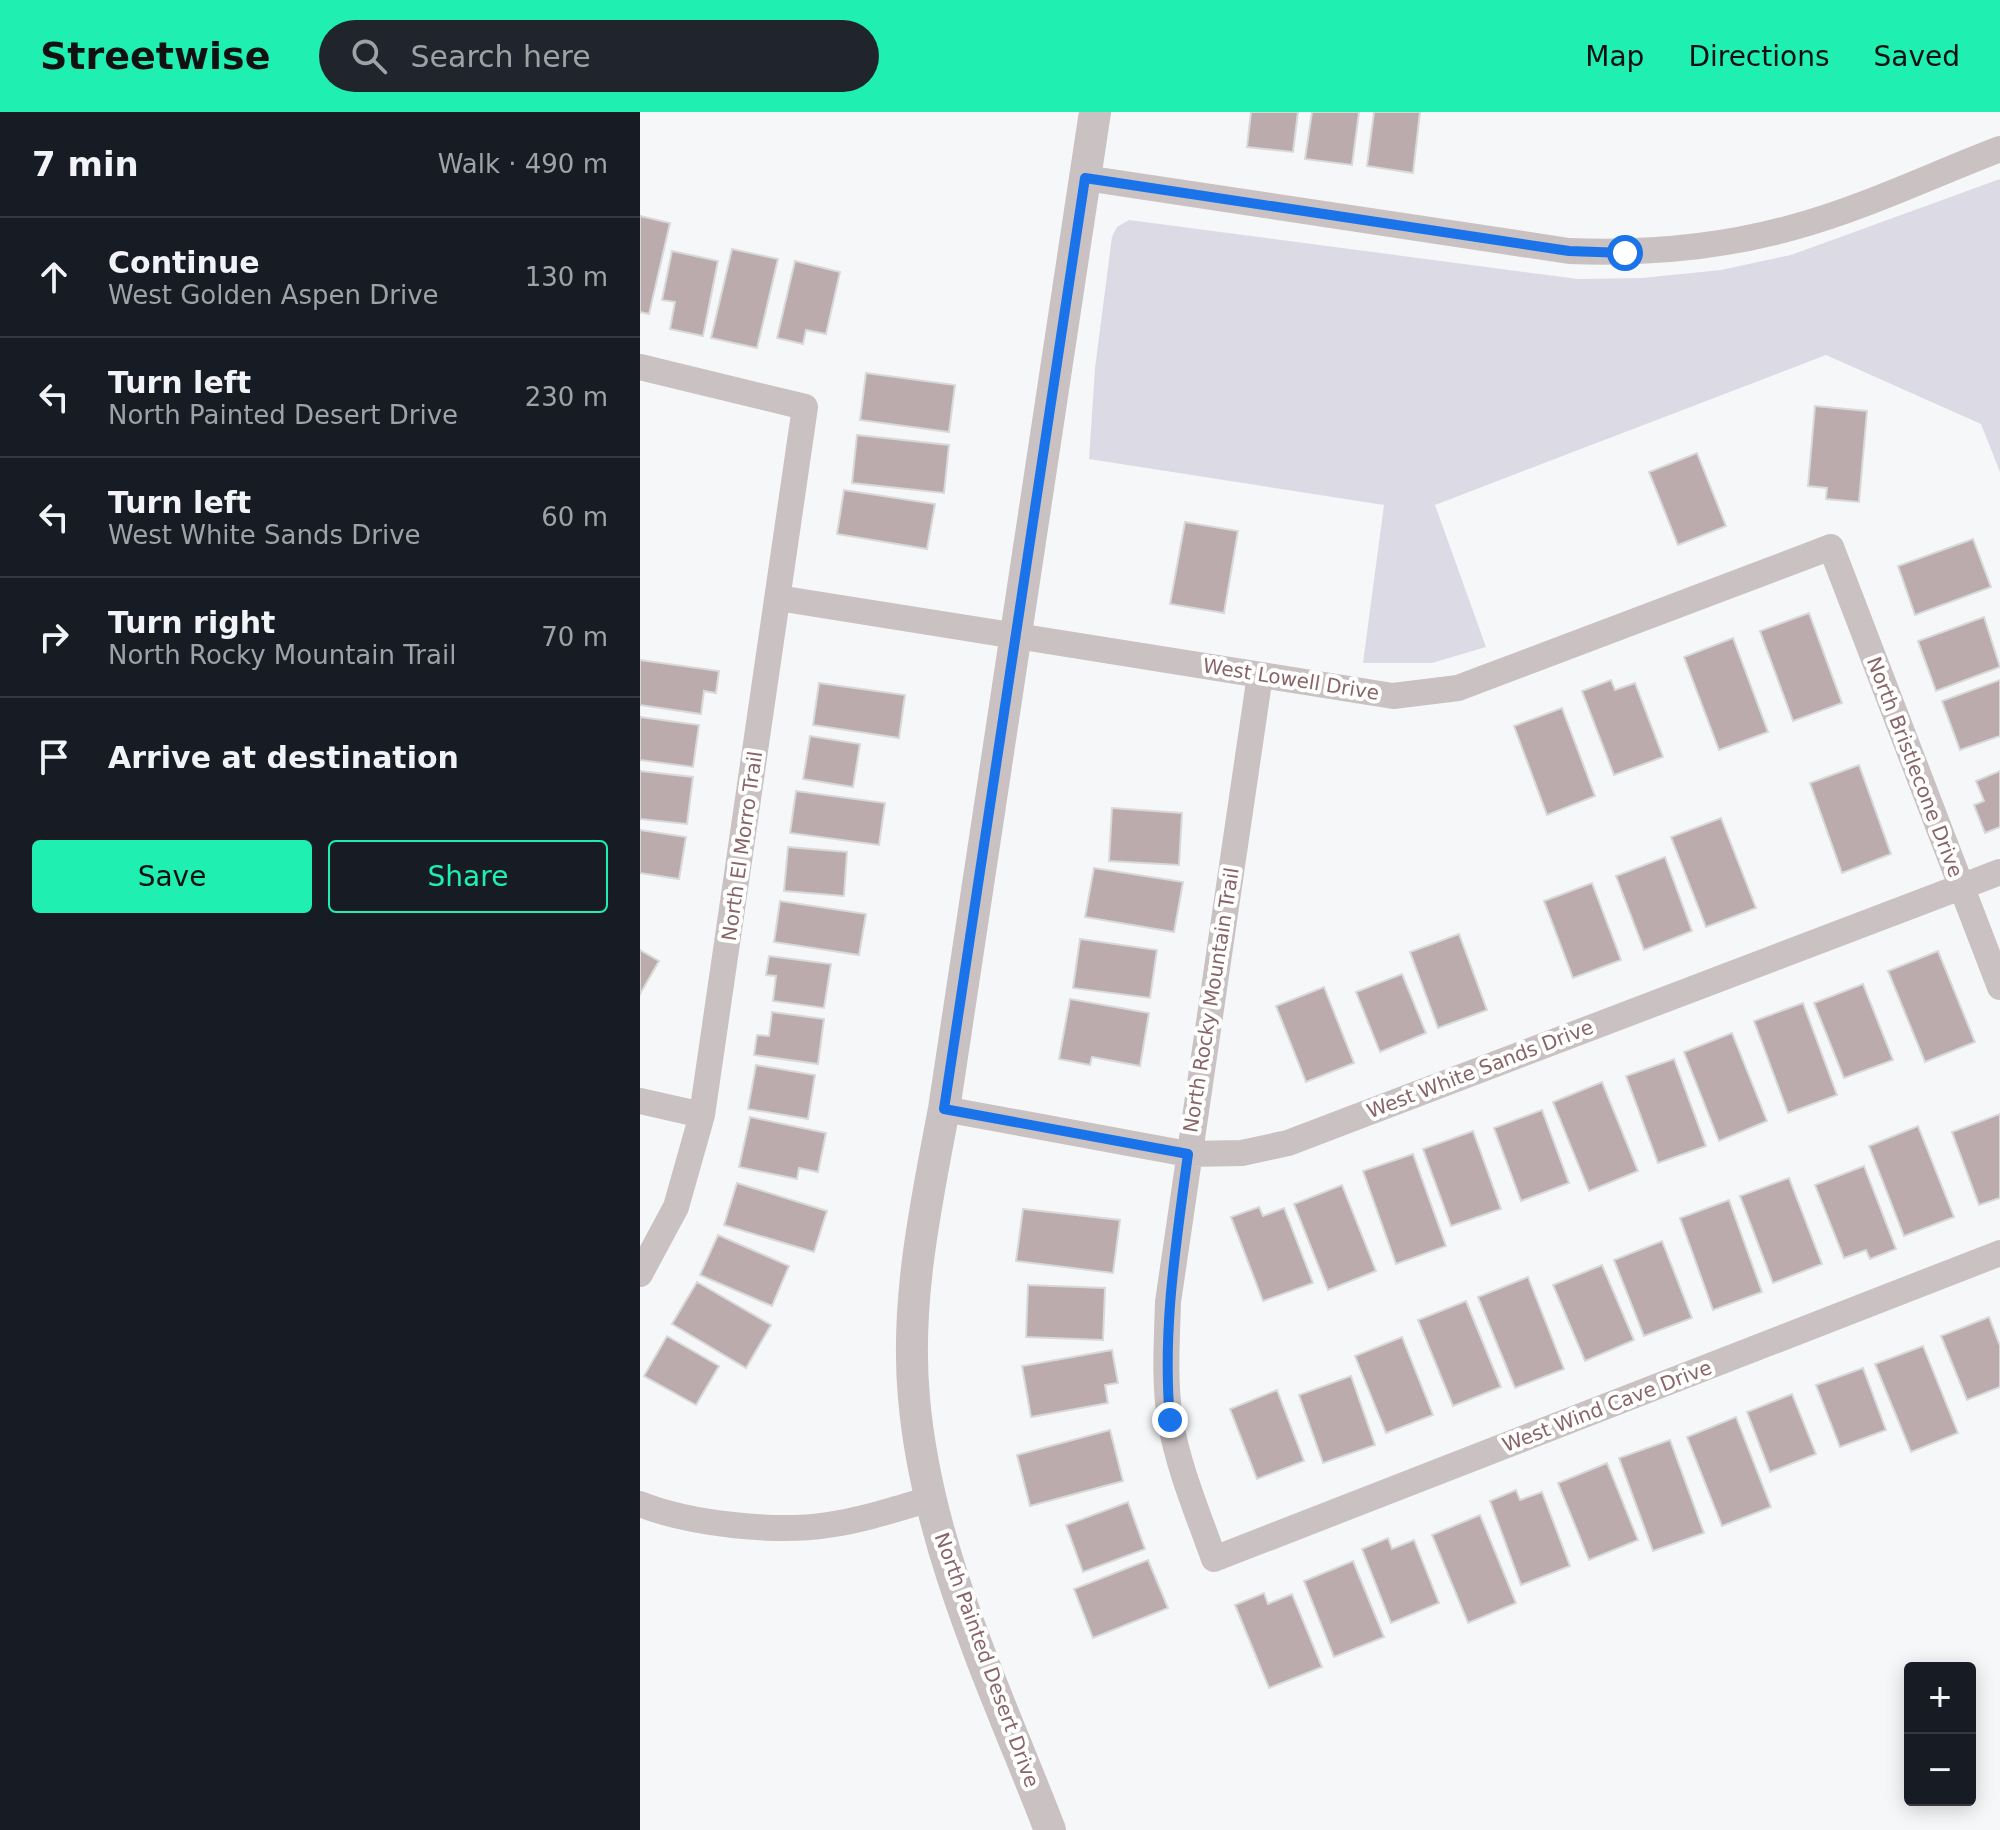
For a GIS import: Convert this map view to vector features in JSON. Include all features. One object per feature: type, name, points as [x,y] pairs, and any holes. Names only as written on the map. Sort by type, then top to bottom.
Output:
[{"type":"street","name":"North Painted Desert Drive","points":[[1050,1830],[942,1549],[930,1499],[913,1397],[913,1350],[922,1226],[944,1109],[1013,634],[1095,112]]},
{"type":"street","points":[[1085,178],[1569,251],[1625,253],[1740,241],[1796,227],[2000,149]]},
{"type":"street","name":"North El Morro Trail","points":[[640,367],[805,407],[702,1115],[676,1207],[640,1274]]},
{"type":"street","name":"West Lowell Drive","points":[[778,598],[1393,696],[1458,688],[1831,547]]},
{"type":"street","name":"North Bristlecone Drive","points":[[1831,547],[2000,987]]},
{"type":"street","name":"North Rocky Mountain Trail","points":[[1214,1559],[1186,1482],[1170,1420],[1166,1373],[1168,1302],[1260,675]]},
{"type":"street","name":"West White Sands Drive","points":[[944,1109],[1188,1154],[1242,1153],[1288,1143],[2000,872]]},
{"type":"street","points":[[640,1101],[702,1115]]},
{"type":"street","name":"West Wind Cave Drive","points":[[1214,1559],[2000,1253]]},
{"type":"street","points":[[640,1504],[686,1518],[766,1526],[826,1525],[930,1499]]},
{"type":"shaded area","points":[[2000,179],[2000,472],[1981,424],[1826,355],[1435,505],[1486,647],[1432,663],[1363,663],[1384,505],[1089,459],[1095,368],[1112,237],[1117,227],[1129,220],[1578,279],[1642,278],[1721,270],[1791,255]]},
{"type":"building","points":[[1251,112],[1298,112],[1293,152],[1247,147]]},
{"type":"building","points":[[1312,112],[1359,112],[1352,165],[1305,159]]},
{"type":"building","points":[[1374,112],[1420,112],[1413,173],[1367,166]]},
{"type":"building","points":[[640,216],[670,223],[649,314],[640,312]]},
{"type":"building","points":[[732,249],[778,259],[757,348],[711,338]]},
{"type":"building","points":[[672,251],[718,261],[703,336],[670,329],[675,302],[662,300]]},
{"type":"building","points":[[795,261],[840,272],[826,334],[806,330],[803,344],[777,338]]},
{"type":"building","points":[[866,373],[955,385],[949,432],[860,420]]},
{"type":"building","points":[[1815,406],[1867,411],[1859,502],[1826,499],[1827,488],[1808,486]]},
{"type":"building","points":[[857,435],[949,445],[944,493],[852,483]]},
{"type":"building","points":[[1697,453],[1726,526],[1678,545],[1649,472]]},
{"type":"building","points":[[844,490],[935,504],[927,549],[837,534]]},
{"type":"building","points":[[1185,522],[1238,531],[1224,613],[1170,604]]},
{"type":"building","points":[[1973,539],[1991,587],[1915,615],[1898,566]]},
{"type":"building","points":[[1809,613],[1842,703],[1793,721],[1760,631]]},
{"type":"building","points":[[1984,617],[2000,667],[1936,691],[1918,641]]},
{"type":"building","points":[[1733,638],[1768,732],[1719,750],[1684,657]]},
{"type":"building","points":[[640,660],[719,671],[716,693],[704,691],[701,714],[640,705]]},
{"type":"building","points":[[1611,680],[1615,690],[1635,683],[1663,757],[1614,775],[1582,691]]},
{"type":"building","points":[[2000,680],[2000,736],[1960,750],[1942,701]]},
{"type":"building","points":[[819,683],[905,695],[899,738],[813,725]]},
{"type":"building","points":[[1562,708],[1595,796],[1547,815],[1514,726]]},
{"type":"building","points":[[640,717],[699,725],[693,767],[640,760]]},
{"type":"building","points":[[810,736],[860,744],[853,787],[803,779]]},
{"type":"building","points":[[1859,765],[1891,854],[1842,873],[1810,783]]},
{"type":"building","points":[[640,771],[693,777],[687,824],[640,819]]},
{"type":"building","points":[[2000,771],[2000,827],[1985,833],[1974,805],[1984,801],[1976,781]]},
{"type":"building","points":[[796,791],[885,803],[879,845],[790,833]]},
{"type":"building","points":[[1112,808],[1182,813],[1179,865],[1109,861]]},
{"type":"building","points":[[1721,818],[1756,908],[1706,927],[1671,837]]},
{"type":"building","points":[[640,830],[686,837],[679,879],[640,873]]},
{"type":"building","points":[[788,847],[847,852],[844,896],[784,891]]},
{"type":"building","points":[[1665,857],[1692,931],[1644,950],[1616,876]]},
{"type":"building","points":[[1094,868],[1183,882],[1174,932],[1085,917]]},
{"type":"building","points":[[1592,883],[1621,960],[1573,978],[1544,901]]},
{"type":"building","points":[[780,901],[866,914],[859,955],[774,942]]},
{"type":"building","points":[[1459,934],[1487,1010],[1438,1028],[1410,952]]},
{"type":"building","points":[[1080,939],[1157,950],[1150,998],[1073,988]]},
{"type":"building","points":[[640,950],[659,961],[640,994]]},
{"type":"building","points":[[1938,951],[1975,1042],[1925,1062],[1888,971]]},
{"type":"building","points":[[769,956],[831,964],[824,1008],[773,1001],[776,976],[766,975]]},
{"type":"building","points":[[1402,974],[1426,1033],[1380,1052],[1356,992]]},
{"type":"building","points":[[1863,984],[1893,1060],[1844,1078],[1814,1003]]},
{"type":"building","points":[[1324,987],[1354,1063],[1306,1082],[1276,1006]]},
{"type":"building","points":[[1070,999],[1149,1013],[1140,1066],[1092,1057],[1090,1065],[1059,1059]]},
{"type":"building","points":[[1803,1003],[1837,1095],[1788,1113],[1754,1021]]},
{"type":"building","points":[[772,1012],[824,1019],[818,1064],[754,1055],[757,1035],[769,1036]]},
{"type":"building","points":[[1732,1033],[1767,1121],[1719,1141],[1684,1052]]},
{"type":"building","points":[[1674,1059],[1706,1146],[1658,1163],[1626,1076]]},
{"type":"building","points":[[756,1065],[815,1075],[808,1119],[748,1109]]},
{"type":"building","points":[[1602,1082],[1638,1171],[1589,1191],[1553,1102]]},
{"type":"building","points":[[1542,1110],[1569,1183],[1521,1201],[1494,1128]]},
{"type":"building","points":[[2000,1114],[2000,1198],[1979,1205],[1952,1132]]},
{"type":"building","points":[[750,1117],[826,1133],[818,1172],[799,1168],[797,1179],[739,1167]]},
{"type":"building","points":[[1918,1126],[1954,1217],[1904,1236],[1869,1146]]},
{"type":"building","points":[[1473,1131],[1501,1209],[1451,1226],[1423,1149]]},
{"type":"building","points":[[1413,1154],[1446,1246],[1396,1264],[1363,1171]]},
{"type":"building","points":[[1864,1166],[1896,1249],[1870,1259],[1866,1250],[1844,1258],[1815,1185]]},
{"type":"building","points":[[1789,1178],[1822,1264],[1773,1283],[1740,1196]]},
{"type":"building","points":[[737,1183],[827,1211],[814,1252],[724,1225]]},
{"type":"building","points":[[1342,1185],[1376,1271],[1328,1290],[1294,1204]]},
{"type":"building","points":[[1729,1200],[1762,1292],[1713,1310],[1680,1218]]},
{"type":"building","points":[[1259,1207],[1263,1216],[1284,1208],[1313,1283],[1263,1301],[1231,1217]]},
{"type":"building","points":[[1023,1209],[1120,1220],[1113,1273],[1016,1261]]},
{"type":"building","points":[[718,1235],[789,1266],[772,1306],[700,1275]]},
{"type":"building","points":[[1662,1241],[1692,1318],[1644,1336],[1614,1260]]},
{"type":"building","points":[[1602,1265],[1634,1340],[1585,1361],[1553,1285]]},
{"type":"building","points":[[1528,1277],[1564,1369],[1515,1388],[1478,1297]]},
{"type":"building","points":[[697,1282],[771,1325],[746,1368],[672,1324]]},
{"type":"building","points":[[1028,1285],[1105,1288],[1103,1340],[1026,1337]]},
{"type":"building","points":[[1466,1301],[1501,1387],[1453,1406],[1418,1320]]},
{"type":"building","points":[[1989,1317],[2000,1346],[2000,1387],[1967,1400],[1941,1336]]},
{"type":"building","points":[[667,1336],[719,1366],[696,1405],[644,1376]]},
{"type":"building","points":[[1402,1337],[1433,1415],[1386,1433],[1355,1356]]},
{"type":"building","points":[[1923,1346],[1958,1433],[1911,1452],[1875,1364]]},
{"type":"building","points":[[1112,1350],[1118,1383],[1105,1385],[1108,1403],[1031,1417],[1022,1366]]},
{"type":"building","points":[[1863,1368],[1886,1430],[1840,1447],[1816,1385]]},
{"type":"building","points":[[1351,1376],[1375,1445],[1323,1463],[1299,1395]]},
{"type":"building","points":[[1277,1390],[1304,1461],[1257,1479],[1230,1409]]},
{"type":"building","points":[[1792,1394],[1816,1454],[1770,1472],[1747,1412]]},
{"type":"building","points":[[1736,1417],[1771,1507],[1722,1526],[1687,1437]]},
{"type":"building","points":[[1110,1430],[1123,1481],[1030,1506],[1017,1455]]},
{"type":"building","points":[[1670,1440],[1704,1533],[1653,1551],[1619,1458]]},
{"type":"building","points":[[1607,1463],[1638,1540],[1589,1560],[1558,1483]]},
{"type":"building","points":[[1516,1490],[1520,1500],[1542,1492],[1570,1566],[1521,1585],[1490,1501]]},
{"type":"building","points":[[1128,1502],[1145,1549],[1083,1572],[1066,1525]]},
{"type":"building","points":[[1480,1515],[1516,1603],[1468,1623],[1432,1535]]},
{"type":"building","points":[[1388,1538],[1392,1549],[1414,1540],[1439,1603],[1391,1623],[1362,1549]]},
{"type":"building","points":[[1148,1560],[1168,1608],[1093,1638],[1074,1589]]},
{"type":"building","points":[[1353,1561],[1384,1637],[1334,1657],[1304,1581]]},
{"type":"building","points":[[1264,1593],[1268,1604],[1292,1594],[1322,1667],[1269,1688],[1235,1605]]},
{"type":"route","points":[[1170,1420],[1166,1373],[1168,1302],[1188,1154],[944,1109],[1013,634],[1085,178],[1569,251],[1625,253]]}]
